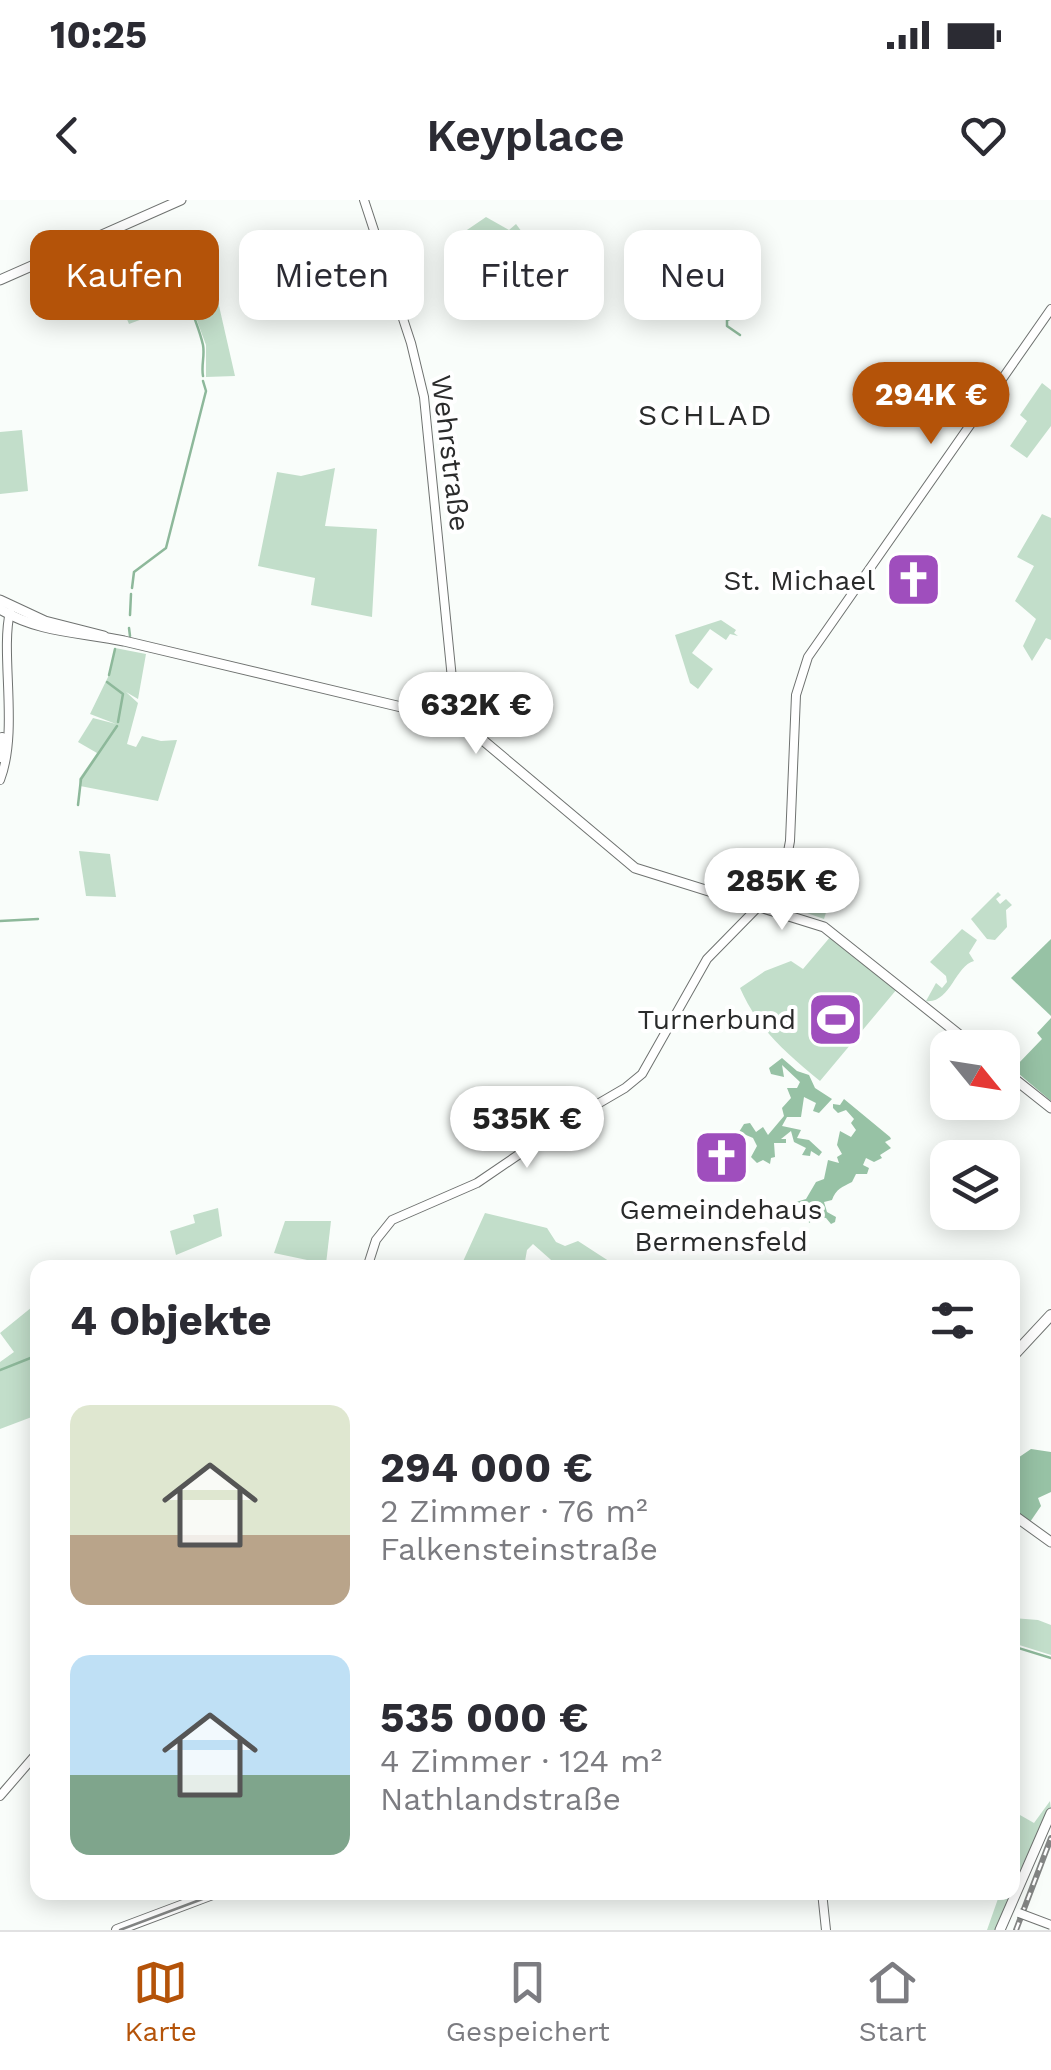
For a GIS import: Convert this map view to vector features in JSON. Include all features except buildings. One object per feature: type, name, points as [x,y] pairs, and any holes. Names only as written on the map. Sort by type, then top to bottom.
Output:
[{"type":"main road","points":[[0,280],[180,200]]},
{"type":"main road","points":[[0,600],[8,612],[64,632],[106,638],[456,720],[473,729],[635,868],[830,931],[954,1030]]},
{"type":"main road","points":[[1020,1083],[1051,1108]]},
{"type":"main road","points":[[1020,1348],[1051,1315]]},
{"type":"main road","points":[[1020,1520],[1051,1542]]},
{"type":"main road","points":[[1020,1895],[1051,1814]]},
{"type":"main road","points":[[117,1930],[197,1900]]},
{"type":"main road","points":[[1000,1930],[1018,1900]]},
{"type":"street","name":"Wehrstraße","points":[[364,200],[411,344],[424,398],[456,720]]},
{"type":"street","points":[[370,1260],[376,1240],[392,1220],[478,1183],[636,1080],[647,1065],[706,959],[759,906],[781,872],[789,850],[797,689],[804,664],[1051,309]]},
{"type":"street","points":[[0,780],[7,754],[1,632],[8,612]]},
{"type":"street","points":[[0,758],[4,722]]},
{"type":"street","points":[[0,1796],[30,1761]]},
{"type":"street","points":[[823,1900],[826,1930]]},
{"type":"street","points":[[1014,1911],[1051,1926]]},
{"type":"green space","points":[[486,217],[509,230],[467,230]]},
{"type":"green space","points":[[219,306],[235,376],[206,377],[206,345],[197,320],[219,320]]},
{"type":"green space","points":[[1042,383],[1051,390],[1051,426],[1027,458],[1010,446],[1027,421],[1020,415]]},
{"type":"green space","points":[[22,430],[28,491],[0,494],[0,432]]},
{"type":"green space","points":[[335,468],[325,526],[377,529],[372,617],[311,605],[315,578],[258,566],[277,472],[301,476]]},
{"type":"green space","points":[[1042,514],[1051,518],[1051,640],[1046,638],[1032,661],[1023,646],[1036,619],[1015,601],[1034,566],[1017,557]]},
{"type":"green space","points":[[721,620],[738,636],[730,634],[726,640],[710,629],[692,653],[713,669],[698,689],[690,683],[675,635]]},
{"type":"green space","points":[[115,648],[146,654],[138,699],[126,692],[138,703],[127,744],[136,747],[142,736],[177,740],[158,801],[80,786],[79,779],[97,753],[78,742],[93,718],[116,724],[90,714],[108,677]]},
{"type":"green space","points":[[79,851],[110,854],[116,897],[86,896]]},
{"type":"green space","points":[[798,854],[822,876],[805,903],[808,908],[809,901],[814,904],[817,900],[828,906],[824,919],[773,901]]},
{"type":"green space","points":[[998,892],[1001,895],[996,899],[1000,904],[1006,899],[1012,905],[1006,910],[1007,927],[995,940],[987,939],[971,919]]},
{"type":"green space","points":[[962,929],[977,940],[969,953],[974,961],[967,964],[941,997],[926,1001],[936,983],[942,988],[947,982],[946,976],[930,962]]},
{"type":"green space","points":[[831,936],[897,989],[820,1081],[764,1028],[740,988],[765,971],[791,961],[803,969]]},
{"type":"green space","points":[[1051,939],[1051,1016],[1011,978]]},
{"type":"green space","points":[[1051,1018],[1051,1101],[1020,1075],[1020,1062],[1042,1039],[1037,1033]]},
{"type":"green space","points":[[782,1058],[797,1071],[809,1075],[815,1088],[832,1099],[819,1113],[813,1111],[816,1103],[804,1097],[801,1117],[787,1117],[782,1126],[801,1130],[797,1138],[809,1140],[822,1152],[819,1156],[811,1151],[810,1156],[802,1155],[806,1148],[794,1142],[791,1131],[781,1139],[786,1139],[786,1143],[774,1143],[775,1157],[770,1164],[763,1160],[757,1163],[751,1157],[757,1146],[753,1138],[739,1132],[744,1124],[750,1123],[756,1132],[763,1127],[768,1135],[784,1116],[782,1108],[791,1098],[787,1088],[797,1088],[800,1082],[782,1065],[784,1077],[771,1074],[769,1068]]},
{"type":"green space","points":[[844,1099],[890,1137],[885,1142],[891,1148],[874,1162],[866,1158],[863,1165],[869,1168],[867,1174],[856,1174],[832,1200],[824,1202],[827,1212],[836,1217],[835,1222],[817,1217],[809,1223],[808,1214],[800,1209],[803,1204],[796,1202],[806,1199],[816,1182],[824,1179],[828,1160],[839,1163],[840,1131],[851,1137],[856,1130],[851,1123],[854,1119],[846,1110],[838,1113],[833,1108],[833,1104],[840,1105]]},
{"type":"green space","points":[[218,1208],[222,1236],[176,1255],[170,1231],[195,1223],[193,1215]]},
{"type":"green space","points":[[485,1213],[547,1228],[556,1242],[565,1246],[578,1241],[607,1260],[551,1260],[533,1244],[525,1260],[464,1260]]},
{"type":"green space","points":[[285,1221],[331,1221],[326,1260],[274,1253]]},
{"type":"green space","points":[[30,1309],[30,1418],[0,1429],[0,1362],[14,1352],[0,1333]]},
{"type":"green space","points":[[1031,1449],[1051,1452],[1051,1492],[1038,1498],[1041,1506],[1030,1522],[1020,1514],[1020,1457]]},
{"type":"green space","points":[[1020,1619],[1051,1625],[1051,1655],[1020,1645]]},
{"type":"green space","points":[[1050,1801],[1051,1810],[1020,1880],[1020,1815],[1034,1823]]},
{"type":"green space","points":[[998,1900],[1011,1900],[998,1930],[987,1930]]},
{"type":"waterway","points":[[195,320],[203,349],[203,376]]},
{"type":"waterway","points":[[727,320],[727,326],[740,335]]},
{"type":"waterway","points":[[132,588],[134,572],[166,548],[206,391],[203,381]]},
{"type":"waterway","points":[[130,615],[131,594]]},
{"type":"waterway","points":[[129,628],[130,636]]},
{"type":"waterway","points":[[109,675],[115,649]]},
{"type":"waterway","points":[[107,682],[123,694],[118,722]]},
{"type":"waterway","points":[[78,805],[81,779],[117,726]]},
{"type":"waterway","points":[[0,921],[38,919]]},
{"type":"waterway","points":[[0,1370],[30,1358]]},
{"type":"waterway","points":[[1020,1648],[1051,1658]]},
{"type":"tram line","points":[[120,1930],[200,1900]]},
{"type":"railway","points":[[1016,1930],[1051,1838]]},
{"type":"place","name":"St. Michael","points":[[914,580]]},
{"type":"place","name":"Turnerbund","points":[[835,1019]]},
{"type":"place","name":"Gemeindehaus Bermensfeld","points":[[721,1158]]},
{"type":"district","name":"SCHLAD","points":[[706,415]]}]
